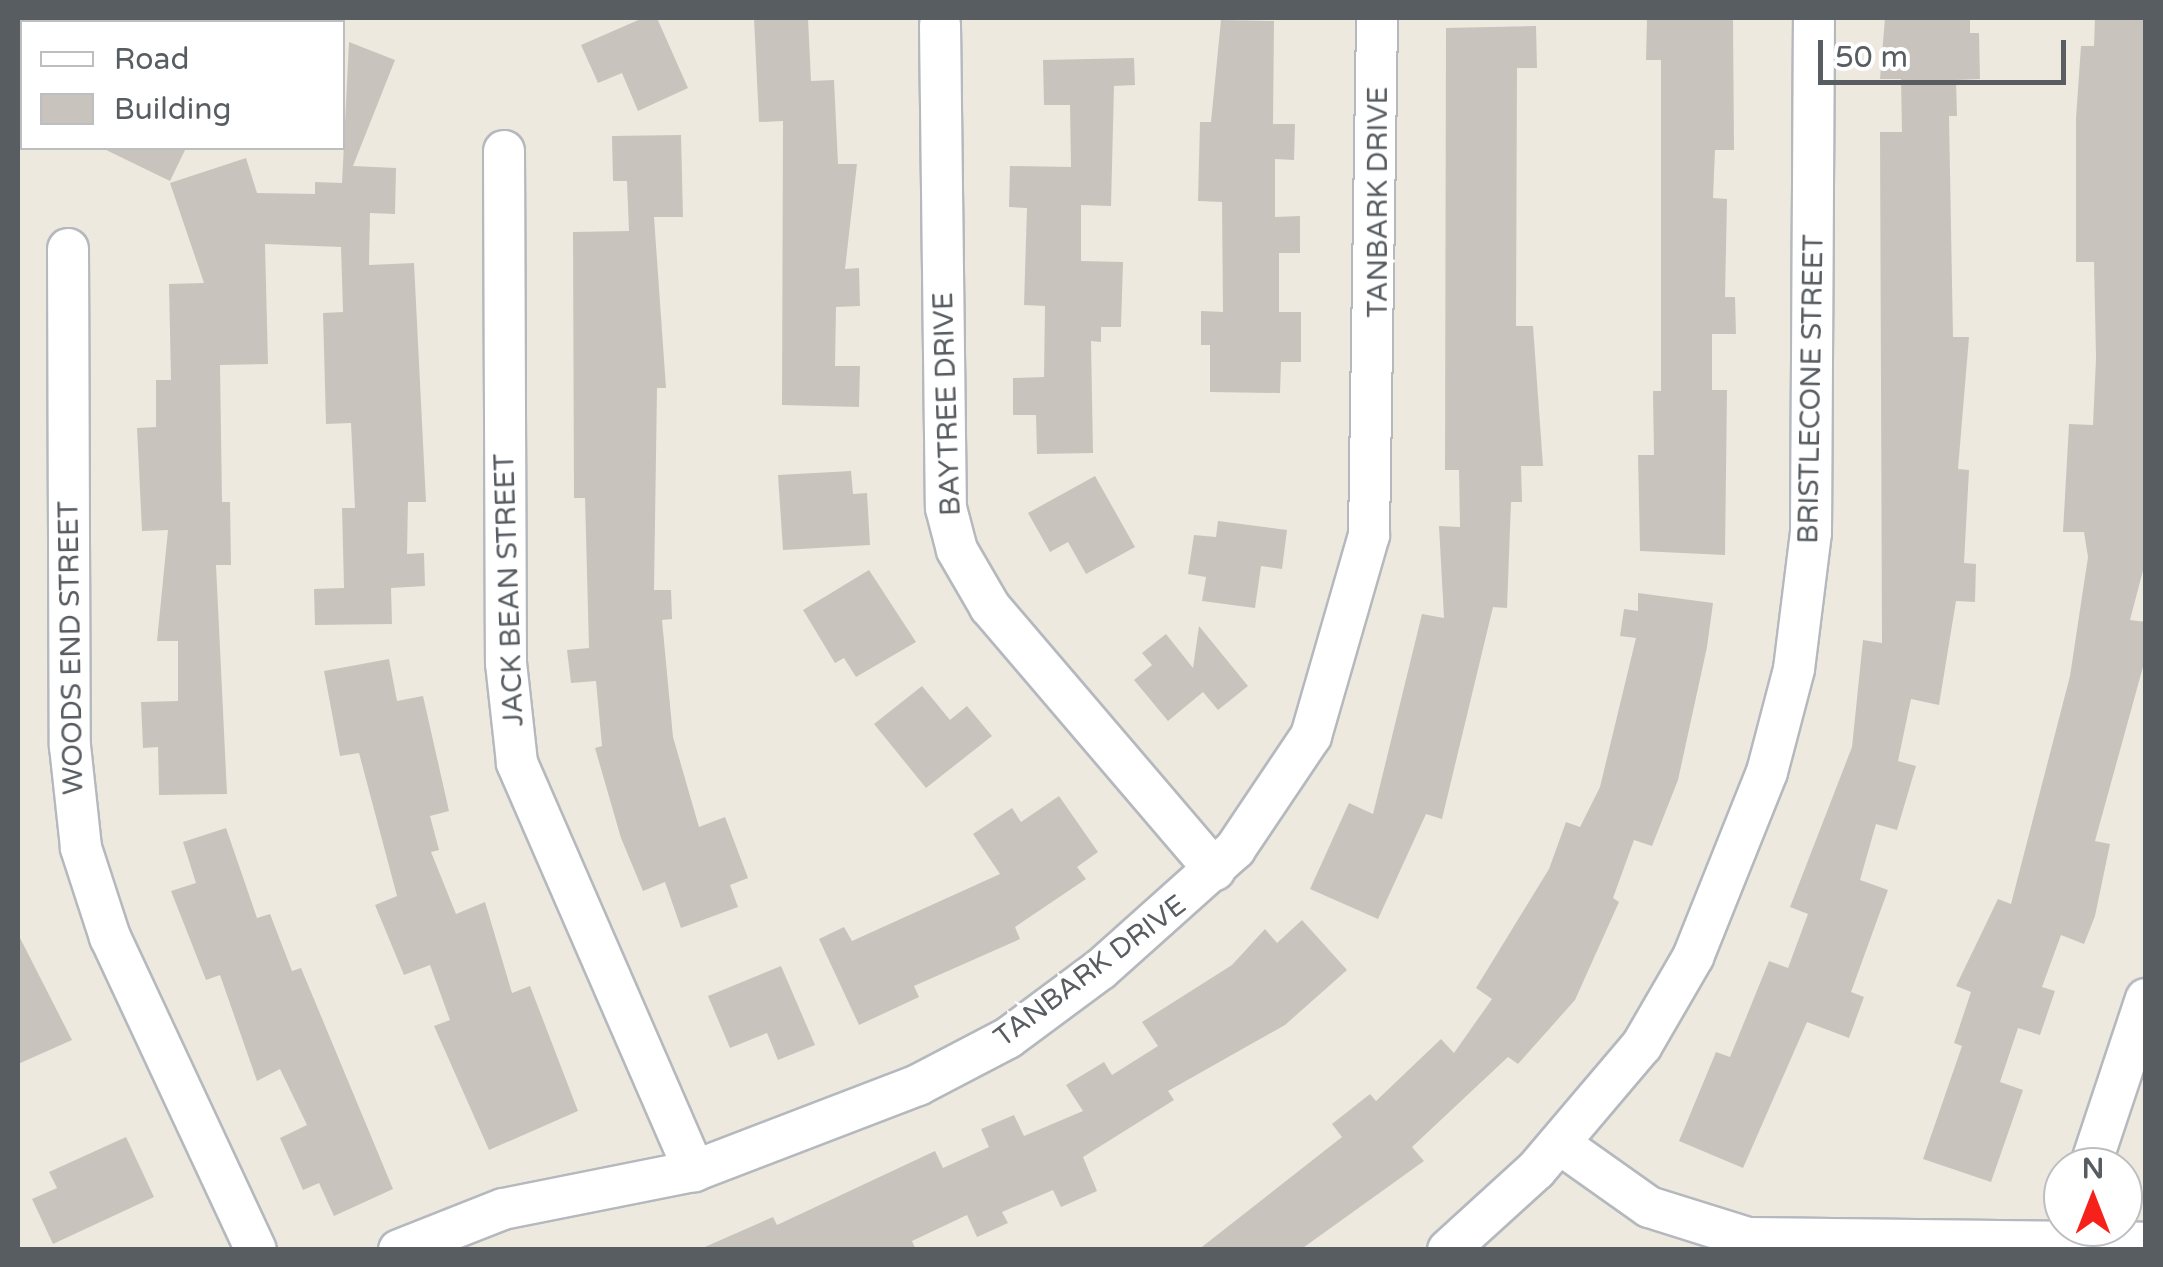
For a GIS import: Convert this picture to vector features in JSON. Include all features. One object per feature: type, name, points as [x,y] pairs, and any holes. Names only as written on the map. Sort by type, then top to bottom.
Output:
[{"type":"street","name":"TANBARK DRIVE","points":[[399,1250],[503,1210],[694,1171],[837,1122],[1008,1038],[1170,916],[1215,870],[1311,736],[1369,535],[1377,18]]},
{"type":"street","name":"BRISTLECONE STREET","points":[[1448,1250],[1560,1144],[1642,1045],[1692,957],[1767,772],[1794,669],[1816,458],[1814,18]]},
{"type":"street","name":"BAYTREE DRIVE","points":[[940,25],[946,508],[957,550],[990,607],[1215,870]]},
{"type":"street","name":"JACK BEAN STREET","points":[[504,150],[506,662],[517,763],[694,1171]]},
{"type":"street","name":"WOODS END STREET","points":[[68,249],[70,746],[80,848],[110,936],[256,1250]]},
{"type":"street","points":[[2097,1147],[2146,999]]},
{"type":"street","points":[[1560,1144],[1649,1207],[1748,1238],[2043,1236]]},
{"type":"building","points":[[643,18],[657,18],[688,88],[638,111],[622,73],[598,83],[581,45]]},
{"type":"building","points":[[754,18],[808,18],[811,81],[834,80],[838,164],[857,164],[845,269],[859,268],[860,306],[836,307],[835,366],[860,366],[859,407],[782,405],[783,121],[759,122]]},
{"type":"building","points":[[1647,18],[1733,18],[1734,150],[1715,150],[1713,198],[1727,199],[1725,297],[1735,297],[1736,334],[1712,334],[1712,390],[1727,390],[1725,555],[1640,551],[1638,455],[1654,455],[1653,391],[1661,391],[1661,60],[1646,60]]},
{"type":"building","points":[[1885,18],[1970,18],[1970,33],[1979,33],[1980,79],[1956,80],[1957,116],[1949,116],[1953,337],[1969,337],[1958,469],[1969,470],[1964,563],[1976,564],[1975,602],[1956,601],[1939,705],[1911,699],[1898,761],[1916,766],[1897,830],[1876,824],[1860,880],[1888,890],[1851,992],[1864,997],[1849,1038],[1807,1022],[1743,1168],[1679,1141],[1716,1052],[1730,1057],[1769,961],[1788,968],[1808,914],[1790,907],[1852,747],[1863,640],[1882,643],[1880,132],[1902,132],[1901,79],[1880,79]]},
{"type":"building","points":[[2095,18],[2146,18],[2146,559],[2130,620],[2146,622],[2146,656],[2095,841],[2110,844],[2095,916],[2084,944],[2061,935],[2042,987],[2055,991],[2040,1035],[2018,1028],[2000,1082],[2023,1090],[1991,1182],[1923,1159],[1962,1046],[1954,1043],[1971,992],[1956,986],[1998,899],[2011,904],[2070,676],[2088,557],[2084,532],[2063,532],[2069,424],[2093,425],[2094,262],[2076,262],[2076,118],[2081,46],[2094,46]]},
{"type":"building","points":[[1221,20],[1274,21],[1273,124],[1295,124],[1294,160],[1275,159],[1275,217],[1300,216],[1300,253],[1279,253],[1279,312],[1301,312],[1301,362],[1281,362],[1280,393],[1210,392],[1210,345],[1201,345],[1201,311],[1223,312],[1222,202],[1198,201],[1200,122],[1211,122]]},
{"type":"building","points":[[1536,26],[1537,68],[1517,68],[1516,326],[1533,326],[1543,466],[1521,466],[1522,502],[1511,502],[1507,608],[1493,607],[1442,819],[1426,814],[1378,919],[1310,889],[1349,803],[1373,814],[1422,614],[1444,618],[1439,526],[1460,527],[1459,470],[1445,470],[1446,28]]},
{"type":"building","points":[[349,42],[395,60],[353,166],[396,168],[395,214],[370,213],[369,265],[414,263],[426,502],[408,502],[407,554],[424,553],[425,586],[391,588],[392,624],[315,625],[314,589],[344,588],[342,508],[355,508],[351,423],[326,424],[323,313],[343,312],[341,247],[265,244],[268,364],[220,365],[222,502],[230,502],[231,565],[216,565],[227,794],[159,795],[158,747],[143,748],[141,702],[178,701],[178,641],[157,641],[168,530],[142,531],[137,428],[156,427],[156,380],[171,380],[169,284],[204,283],[170,183],[246,158],[257,193],[315,194],[315,182],[342,183]]},
{"type":"building","points":[[1134,58],[1135,85],[1114,86],[1111,206],[1081,205],[1081,261],[1123,262],[1121,327],[1101,327],[1101,342],[1091,341],[1093,453],[1037,454],[1036,415],[1013,415],[1013,378],[1044,377],[1045,306],[1024,305],[1027,208],[1009,207],[1010,166],[1071,167],[1070,105],[1044,105],[1043,60]]},
{"type":"building","points":[[681,135],[683,217],[654,217],[666,388],[657,388],[654,590],[671,590],[672,619],[662,620],[673,737],[699,827],[725,817],[748,878],[730,885],[738,907],[681,928],[665,882],[643,891],[621,838],[595,748],[602,746],[596,681],[571,683],[567,650],[589,648],[585,498],[574,498],[573,232],[629,231],[627,181],[613,181],[612,136]]},
{"type":"building","points":[[106,150],[185,150],[170,181]]},
{"type":"building","points":[[851,471],[853,494],[867,493],[870,545],[783,550],[778,475]]},
{"type":"building","points":[[1095,476],[1135,547],[1086,574],[1068,542],[1050,552],[1028,513]]},
{"type":"building","points":[[1218,521],[1287,530],[1282,569],[1261,566],[1255,608],[1202,601],[1206,577],[1188,574],[1194,535],[1216,537]]},
{"type":"building","points":[[869,570],[916,642],[856,677],[844,658],[835,663],[803,610]]},
{"type":"building","points":[[1638,593],[1713,603],[1707,647],[1678,780],[1652,846],[1634,840],[1613,898],[1619,902],[1575,1000],[1518,1064],[1508,1057],[1412,1147],[1424,1161],[1300,1250],[1198,1250],[1342,1137],[1332,1124],[1370,1094],[1376,1101],[1441,1039],[1454,1053],[1492,999],[1476,988],[1549,869],[1566,822],[1580,827],[1600,787],[1636,638],[1620,636],[1624,609],[1638,611]]},
{"type":"building","points":[[1199,626],[1248,686],[1218,710],[1203,692],[1168,721],[1134,680],[1152,665],[1142,653],[1166,634],[1193,668]]},
{"type":"building","points":[[389,659],[397,701],[423,696],[449,811],[430,816],[439,850],[431,852],[456,914],[485,902],[512,993],[530,986],[578,1111],[489,1150],[434,1026],[450,1020],[430,965],[404,975],[375,905],[397,896],[359,753],[340,756],[324,671]]},
{"type":"building","points":[[922,686],[950,720],[967,706],[992,736],[926,788],[874,724]]},
{"type":"building","points":[[1059,796],[1098,852],[1077,867],[1086,879],[1015,927],[1020,939],[914,986],[919,997],[859,1025],[819,939],[844,927],[852,941],[1000,874],[973,834],[1012,808],[1021,822]]},
{"type":"building","points":[[226,828],[257,918],[270,914],[292,971],[301,968],[393,1189],[334,1216],[319,1183],[303,1190],[280,1138],[307,1125],[280,1069],[257,1081],[220,975],[206,980],[171,891],[196,883],[183,842]]},
{"type":"building","points":[[1302,920],[1347,970],[1285,1025],[1168,1091],[1174,1100],[1083,1157],[1097,1191],[1061,1207],[1053,1190],[1002,1212],[1008,1223],[977,1237],[967,1215],[912,1241],[916,1250],[698,1250],[773,1217],[777,1225],[935,1151],[943,1168],[989,1147],[981,1129],[1014,1115],[1024,1136],[1083,1111],[1066,1085],[1104,1062],[1112,1075],[1158,1046],[1142,1022],[1232,965],[1265,929],[1277,943]]},
{"type":"building","points":[[18,934],[72,1040],[18,1064]]},
{"type":"building","points":[[781,966],[815,1045],[778,1060],[767,1033],[730,1048],[708,996]]},
{"type":"building","points":[[126,1137],[154,1197],[53,1244],[32,1199],[57,1188],[49,1172]]}]
